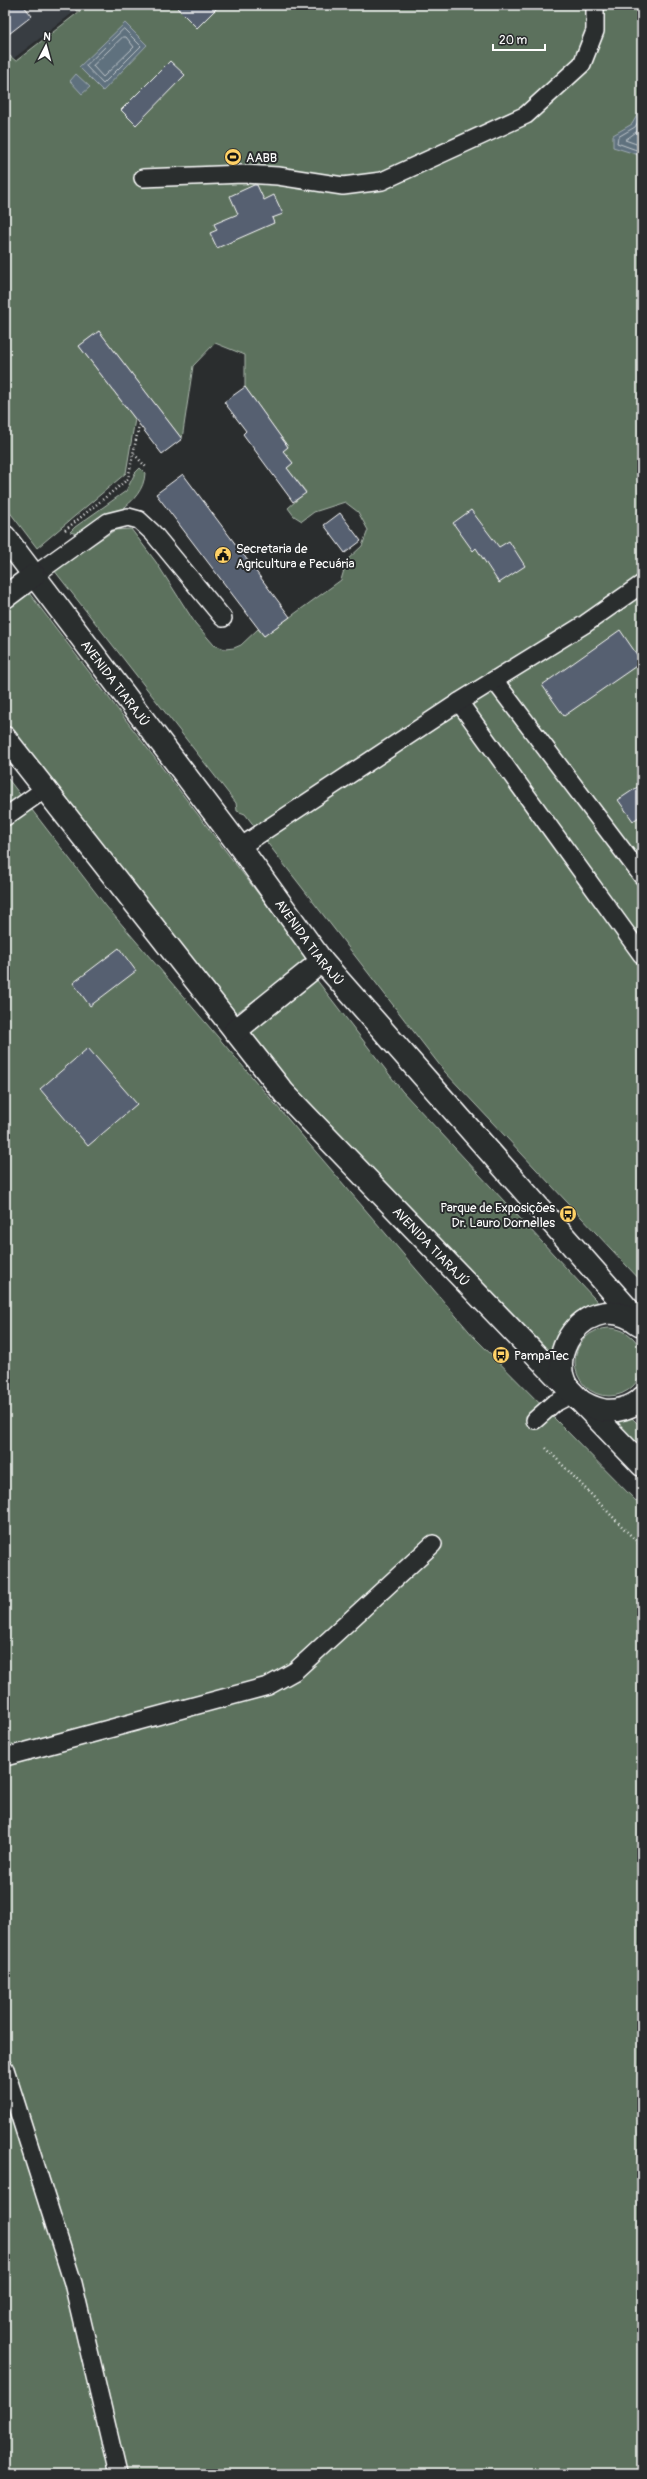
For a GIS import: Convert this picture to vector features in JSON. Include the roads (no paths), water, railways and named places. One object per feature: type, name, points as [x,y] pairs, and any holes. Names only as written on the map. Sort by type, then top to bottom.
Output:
[{"type":"main road","name":"AVENIDA TIARAJÚ","points":[[5,537],[33,576],[240,847],[322,961],[642,1326]]},
{"type":"main road","points":[[5,597],[33,576]]},
{"type":"main road","name":"AVENIDA TIARAJÚ","points":[[5,738],[284,1094],[642,1465]]},
{"type":"main road","points":[[235,1030],[322,961]]},
{"type":"main road","points":[[642,1326],[620,1315],[605,1314],[590,1318],[577,1326],[567,1337],[562,1351],[560,1366],[564,1381],[572,1394],[587,1406],[605,1411],[623,1409],[642,1398]]},
{"type":"street","points":[[143,178],[243,174],[278,176],[344,186],[382,181],[526,115],[582,64],[595,31],[595,5]]},
{"type":"street","points":[[33,576],[108,522],[128,517],[139,520],[153,533],[223,618]]},
{"type":"street","points":[[240,847],[459,702],[585,624],[642,584]]},
{"type":"street","points":[[494,680],[642,876]]},
{"type":"street","points":[[459,702],[642,955]]},
{"type":"street","points":[[5,817],[45,789]]},
{"type":"street","points":[[535,1420],[553,1404],[572,1394]]},
{"type":"street","points":[[5,1757],[268,1686],[295,1671],[432,1544]]},
{"type":"street","points":[[5,2069],[73,2282],[118,2474]]},
{"type":"water","points":[[125,23],[147,45],[103,91],[79,67]]},
{"type":"water","points":[[76,74],[90,87],[82,94],[70,81]]},
{"type":"water","points":[[642,110],[642,156],[613,147],[613,135],[632,124],[639,112]]},
{"type":"place","name":"AABB","points":[[233,157]]},
{"type":"place","name":"Secretaria de Agricultura e Pecuária","points":[[223,555]]},
{"type":"place","name":"Parque de Exposições Dr. Lauro Dornelles","points":[[568,1214]]},
{"type":"place","name":"PampaTec","points":[[501,1355]]}]
